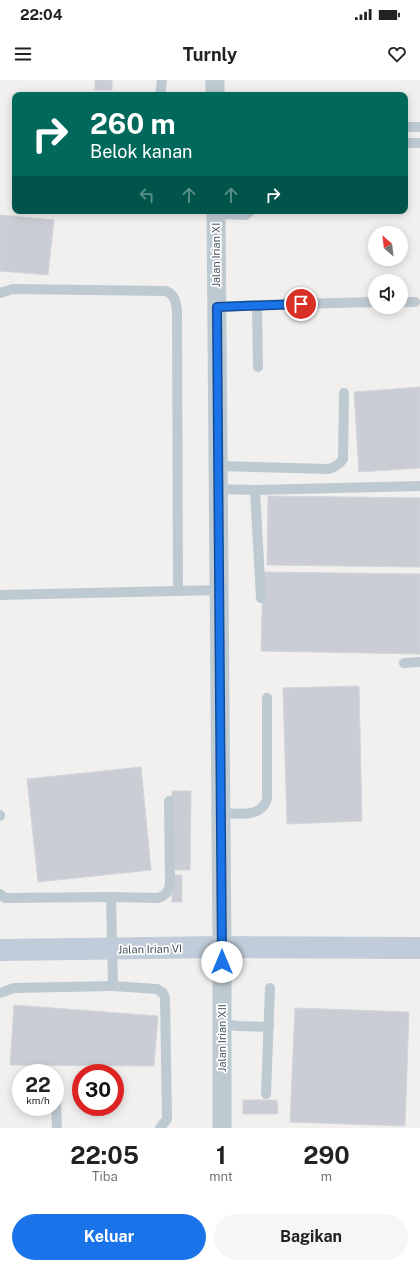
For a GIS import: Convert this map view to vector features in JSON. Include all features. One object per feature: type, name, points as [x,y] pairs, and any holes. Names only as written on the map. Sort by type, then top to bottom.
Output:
[{"type":"street","points":[[215,80],[215,92]]},
{"type":"street","name":"Jalan Irian XI","points":[[216,214],[222,947]]},
{"type":"street","name":"Jalan Irian VI","points":[[0,950],[222,947],[420,948]]},
{"type":"street","name":"Jalan Irian XII","points":[[222,947],[222,1128]]},
{"type":"lane","points":[[160,92],[162,80]]},
{"type":"lane","points":[[408,127],[420,128]]},
{"type":"lane","points":[[408,143],[420,143]]},
{"type":"lane","points":[[236,214],[247,214]]},
{"type":"lane","points":[[0,292],[13,289],[169,291],[174,296],[177,311],[178,590]]},
{"type":"lane","points":[[217,307],[368,302]]},
{"type":"lane","points":[[408,302],[415,302]]},
{"type":"lane","points":[[257,305],[258,367]]},
{"type":"lane","points":[[218,466],[329,469],[335,467],[343,459],[344,393]]},
{"type":"lane","points":[[218,489],[255,490],[420,486]]},
{"type":"lane","points":[[255,490],[261,598]]},
{"type":"lane","points":[[0,595],[219,590]]},
{"type":"lane","points":[[404,663],[420,662]]},
{"type":"lane","points":[[221,813],[245,814],[256,812],[263,807],[266,802],[267,698]]},
{"type":"lane","points":[[0,894],[5,898],[158,898],[163,896],[168,890],[170,883],[169,801]]},
{"type":"lane","points":[[111,897],[113,986]]},
{"type":"lane","points":[[0,993],[14,988],[113,986],[157,989],[162,992],[165,998],[167,1119],[160,1128]]},
{"type":"lane","points":[[266,1094],[270,988]]},
{"type":"lane","points":[[222,1024],[269,1027]]},
{"type":"lane","points":[[56,1116],[57,1128]]},
{"type":"building","points":[[95,80],[112,80],[112,90],[95,90]]},
{"type":"building","points":[[0,215],[54,220],[48,275],[0,271]]},
{"type":"building","points":[[420,387],[420,468],[359,472],[354,392]]},
{"type":"building","points":[[268,496],[420,498],[420,567],[267,565]]},
{"type":"building","points":[[263,572],[420,574],[420,654],[261,651]]},
{"type":"building","points":[[359,686],[362,821],[287,824],[283,688]]},
{"type":"building","points":[[141,767],[151,870],[38,882],[27,779]]},
{"type":"building","points":[[172,791],[191,791],[190,870],[171,870]]},
{"type":"building","points":[[172,875],[182,875],[182,902],[172,902]]},
{"type":"building","points":[[14,1005],[158,1016],[154,1066],[124,1066],[124,1064],[10,1065]]},
{"type":"building","points":[[295,1008],[409,1012],[405,1126],[290,1122]]},
{"type":"building","points":[[243,1100],[277,1100],[278,1114],[243,1114]]},
{"type":"route","points":[[222,962],[217,307],[301,304]]}]
